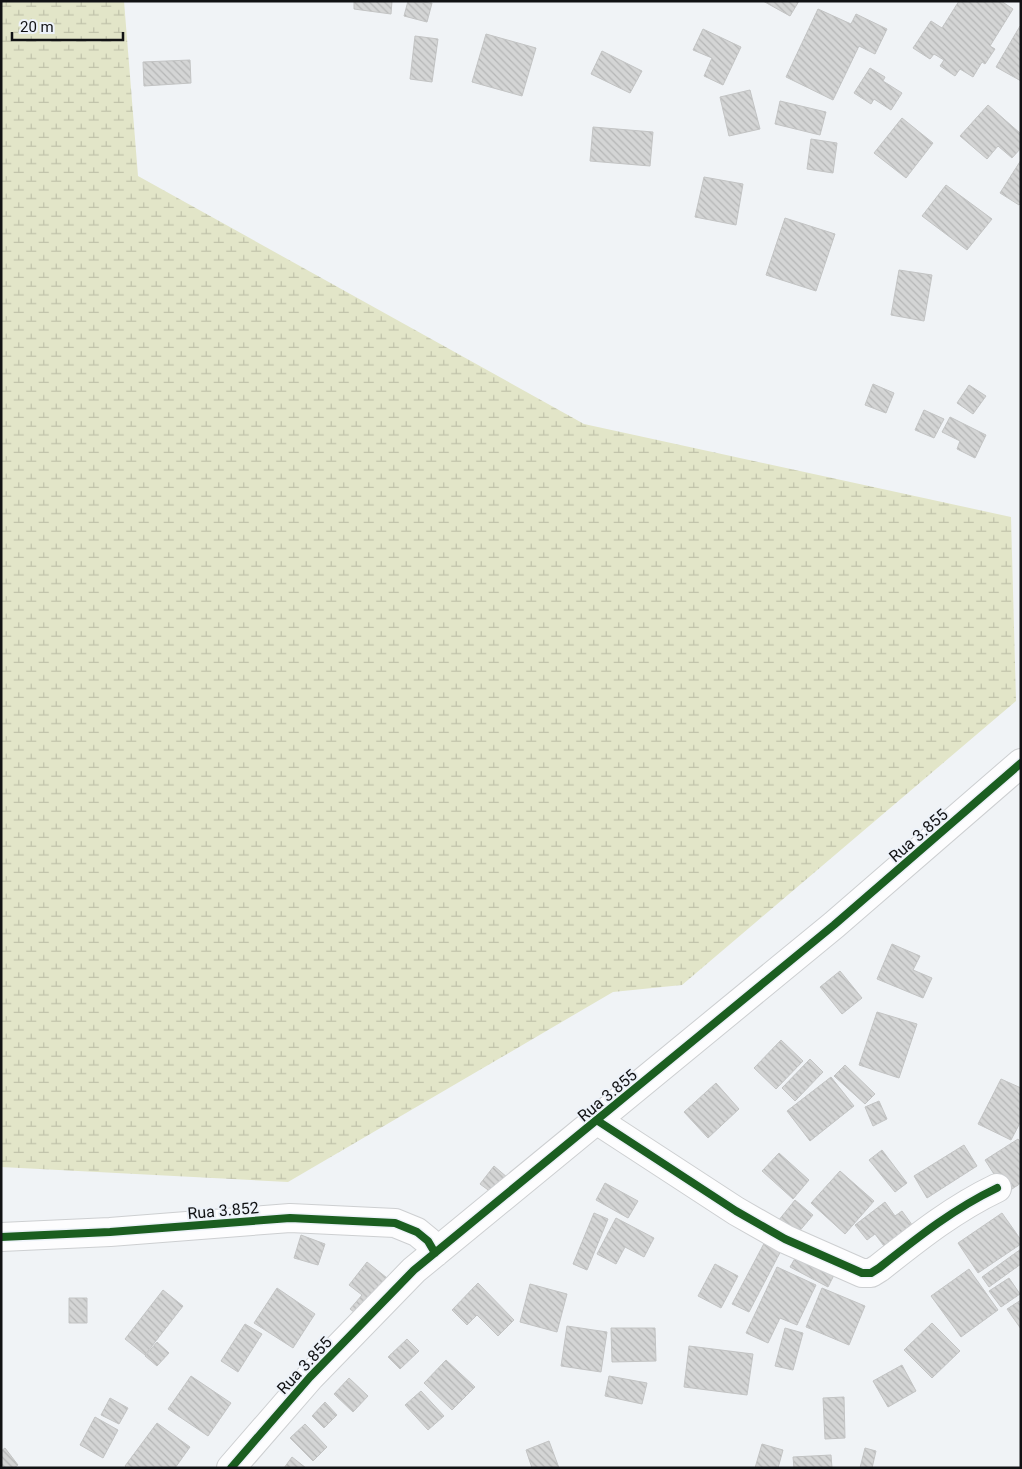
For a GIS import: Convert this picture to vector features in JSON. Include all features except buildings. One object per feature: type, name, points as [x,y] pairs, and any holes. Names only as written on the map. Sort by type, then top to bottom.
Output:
[{"type":"street","name":"Rua 3.855","points":[[231,1468],[310,1376],[414,1270],[598,1121],[834,925],[1021,763]]},
{"type":"street","points":[[598,1121],[736,1212],[785,1239],[862,1273],[879,1268],[936,1224],[970,1201],[997,1188]]},
{"type":"street","name":"Rua 3.852","points":[[1,1237],[110,1232],[290,1218],[395,1223],[417,1232],[428,1241],[435,1253]]},
{"type":"green space","points":[[1,1],[124,1],[138,176],[584,424],[1011,517],[1016,701],[682,985],[613,992],[288,1182],[1,1167]]},
{"type":"cycle path","points":[[231,1468],[310,1377],[414,1270],[834,925],[1021,763]]},
{"type":"cycle path","points":[[598,1121],[736,1211],[785,1239],[862,1273],[871,1273],[879,1268],[950,1215],[997,1188]]},
{"type":"cycle path","points":[[1,1237],[110,1232],[290,1218],[395,1223],[417,1232],[428,1241],[435,1253]]}]
